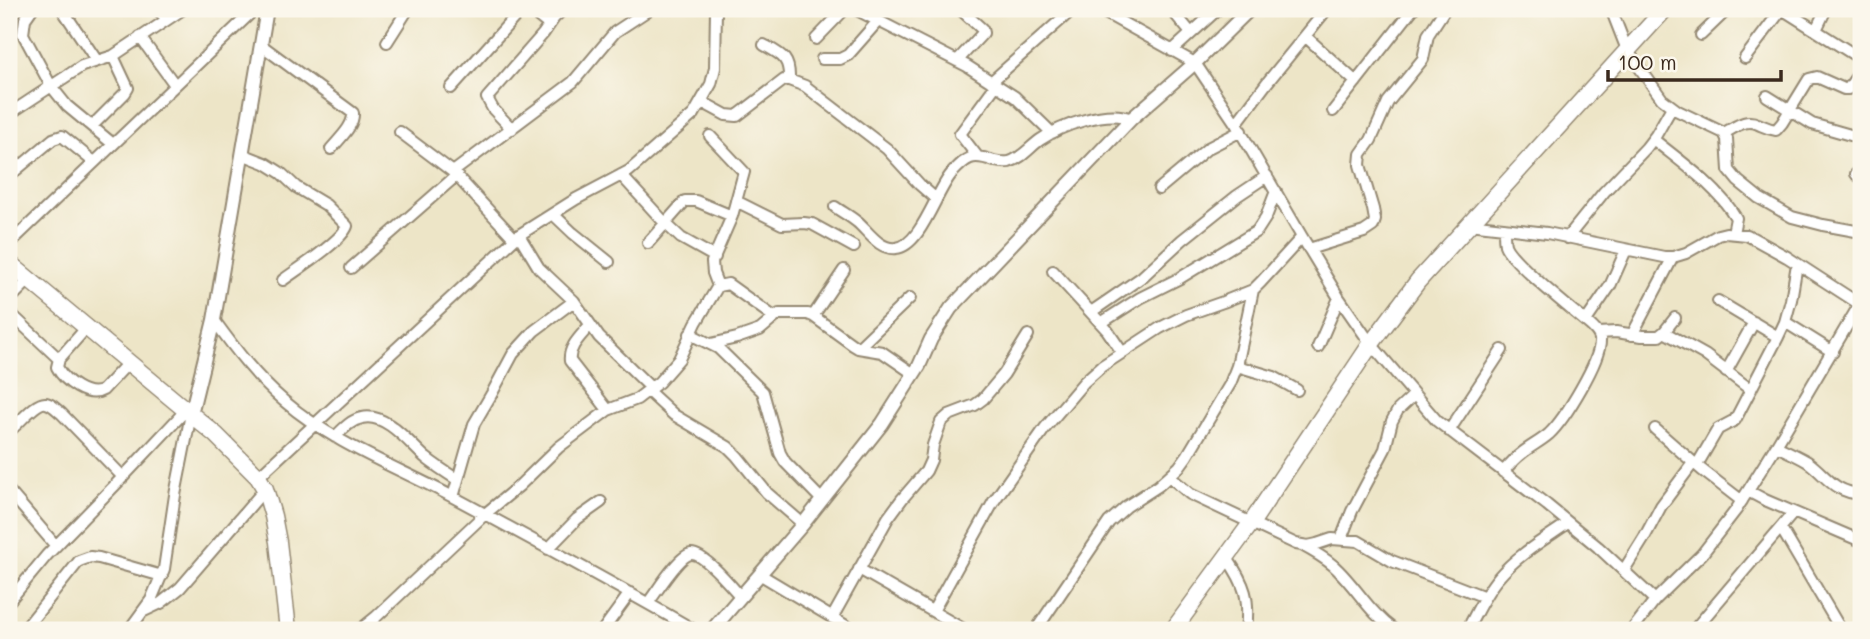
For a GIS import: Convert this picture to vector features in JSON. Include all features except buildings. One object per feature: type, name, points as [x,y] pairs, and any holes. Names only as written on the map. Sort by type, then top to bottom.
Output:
[{"type":"main road","points":[[1173,630],[1227,558],[1371,344],[1418,281],[1665,9]]},
{"type":"main road","points":[[9,263],[188,412],[232,451],[261,483],[273,516],[278,542],[288,630]]},
{"type":"street","points":[[32,9],[25,19],[23,34],[51,86],[67,106],[113,144]]},
{"type":"street","points":[[62,9],[97,61]]},
{"type":"street","points":[[157,9],[167,19]]},
{"type":"street","points":[[9,114],[82,66],[113,57],[183,9]]},
{"type":"street","points":[[9,244],[255,9]]},
{"type":"street","points":[[129,630],[150,600],[162,576],[167,558],[188,412],[214,320],[267,9]]},
{"type":"street","points":[[387,42],[408,9]]},
{"type":"street","points":[[451,88],[522,9]]},
{"type":"street","points":[[529,9],[549,25]]},
{"type":"street","points":[[512,129],[487,99],[564,9]]},
{"type":"street","points":[[351,268],[455,174],[573,82],[630,14],[650,9]]},
{"type":"street","points":[[142,612],[172,595],[186,582],[261,483],[315,424],[517,237],[629,171],[694,114],[711,84],[715,68],[716,9]]},
{"type":"street","points":[[816,38],[845,9]]},
{"type":"street","points":[[855,9],[994,83],[1016,97],[1052,133]]},
{"type":"street","points":[[957,61],[983,33],[961,9]]},
{"type":"street","points":[[977,156],[960,134],[994,83],[1073,9]]},
{"type":"street","points":[[1098,9],[1195,63],[1239,127],[1339,298],[1371,344],[1437,421],[1568,523],[1655,600]]},
{"type":"street","points":[[1171,9],[1191,33]]},
{"type":"street","points":[[1172,51],[1218,9]]},
{"type":"street","points":[[712,630],[761,575],[882,424],[951,308],[1131,119],[1195,63],[1250,9]]},
{"type":"street","points":[[1159,189],[1208,148],[1239,127],[1266,84],[1327,9]]},
{"type":"street","points":[[1333,111],[1413,9]]},
{"type":"street","points":[[1309,249],[1364,232],[1373,226],[1375,220],[1360,165],[1361,154],[1371,140],[1388,102],[1423,59],[1428,36],[1445,9]]},
{"type":"street","points":[[1611,9],[1627,50],[1662,99],[1672,107],[1724,133],[1727,139],[1729,170],[1738,181],[1759,198],[1792,217],[1861,232]]},
{"type":"street","points":[[1701,34],[1728,9]]},
{"type":"street","points":[[1745,58],[1782,9],[1861,59]]},
{"type":"street","points":[[1816,30],[1826,9]]},
{"type":"street","points":[[822,59],[840,59],[848,55],[878,21]]},
{"type":"street","points":[[1305,36],[1356,82]]},
{"type":"street","points":[[140,37],[175,86]]},
{"type":"street","points":[[261,45],[353,113],[352,122],[331,149]]},
{"type":"street","points":[[764,45],[785,59],[790,68],[789,80]]},
{"type":"street","points":[[92,126],[128,88],[113,57]]},
{"type":"street","points":[[1724,133],[1750,121],[1776,130],[1809,79],[1817,77],[1848,89],[1861,69]]},
{"type":"street","points":[[702,102],[726,115],[737,116],[784,80],[805,86],[876,140],[936,199]]},
{"type":"street","points":[[1767,96],[1812,124],[1861,138]]},
{"type":"street","points":[[1567,238],[1604,192],[1653,139],[1672,107]]},
{"type":"street","points":[[835,206],[880,244],[894,248],[904,246],[916,236],[944,183],[967,159],[977,156],[998,162],[1011,162],[1052,133],[1083,120],[1108,115],[1131,119]]},
{"type":"street","points":[[400,132],[455,174],[517,237],[539,268],[574,301],[599,337],[674,415],[728,447],[767,493],[803,524]]},
{"type":"street","points":[[9,176],[53,139],[62,136],[94,163]]},
{"type":"street","points":[[710,136],[744,172],[732,216],[712,268],[718,286]]},
{"type":"street","points":[[1653,139],[1715,191],[1732,211],[1735,218],[1732,233]]},
{"type":"street","points":[[242,154],[281,173],[296,187],[326,205],[347,226],[344,234],[283,280]]},
{"type":"street","points":[[621,175],[681,238],[715,257]]},
{"type":"street","points":[[1091,312],[1142,277],[1182,240],[1267,176]]},
{"type":"street","points":[[1101,323],[1257,230],[1266,217],[1276,191]]},
{"type":"street","points":[[648,243],[681,204],[689,200],[732,216]]},
{"type":"street","points":[[736,201],[782,224],[812,225],[854,247]]},
{"type":"street","points":[[553,214],[609,262]]},
{"type":"street","points":[[1469,224],[1547,233],[1664,257],[1686,253],[1718,235],[1747,235],[1861,304],[1745,496],[1702,554],[1655,600],[1632,630]]},
{"type":"street","points":[[1503,472],[1517,457],[1548,435],[1566,413],[1589,373],[1599,348],[1598,333],[1513,256],[1505,244],[1504,228]]},
{"type":"street","points":[[933,611],[994,501],[1045,428],[1084,382],[1102,366],[1160,328],[1186,315],[1253,290],[1302,237]]},
{"type":"street","points":[[1586,321],[1610,286],[1626,250]]},
{"type":"street","points":[[1632,335],[1673,257]]},
{"type":"street","points":[[1624,570],[1661,506],[1695,464],[1717,429],[1735,420],[1785,322],[1797,264]]},
{"type":"street","points":[[813,316],[844,270]]},
{"type":"street","points":[[1053,271],[1101,323],[1122,352]]},
{"type":"street","points":[[9,300],[29,279]]},
{"type":"street","points":[[360,630],[559,447],[608,410],[637,399],[650,390],[680,359],[690,334],[718,286],[728,284],[774,317]]},
{"type":"street","points":[[1036,630],[1109,522],[1169,476],[1187,456],[1230,384],[1237,366],[1253,290]]},
{"type":"street","points":[[858,348],[909,298]]},
{"type":"street","points":[[1318,346],[1339,298]]},
{"type":"street","points":[[1718,300],[1778,337]]},
{"type":"street","points":[[453,497],[474,425],[513,354],[525,338],[574,301]]},
{"type":"street","points":[[9,312],[60,359]]},
{"type":"street","points":[[711,344],[751,334],[766,326],[779,314],[813,316],[858,348],[882,352],[914,374]]},
{"type":"street","points":[[1598,333],[1659,336],[1675,317]]},
{"type":"street","points":[[214,320],[259,377],[285,402],[335,437],[485,514],[694,630]]},
{"type":"street","points":[[1726,372],[1754,322]]},
{"type":"street","points":[[1785,322],[1833,352]]},
{"type":"street","points":[[590,326],[568,356],[608,410]]},
{"type":"street","points":[[87,327],[60,359],[57,367],[60,372],[78,387],[93,394],[103,390],[129,362]]},
{"type":"street","points":[[1664,332],[1705,355],[1751,390]]},
{"type":"street","points":[[690,334],[724,353],[763,392],[785,463],[822,500]]},
{"type":"street","points":[[832,618],[888,518],[926,471],[941,422],[950,415],[975,405],[995,388],[1028,335]]},
{"type":"street","points":[[1449,431],[1502,350]]},
{"type":"street","points":[[1237,366],[1274,377],[1297,390]]},
{"type":"street","points":[[1341,539],[1352,511],[1385,449],[1388,433],[1398,410],[1414,395]]},
{"type":"street","points":[[9,431],[36,407],[50,404],[123,477]]},
{"type":"street","points":[[9,601],[56,546],[188,412]]},
{"type":"street","points":[[335,437],[360,418],[377,418],[458,480]]},
{"type":"street","points":[[1655,429],[1695,464],[1745,496],[1861,541]]},
{"type":"street","points":[[1776,446],[1810,464],[1839,489],[1850,494],[1861,494]]},
{"type":"street","points":[[1169,476],[1190,494],[1284,539],[1307,546],[1332,538],[1358,541],[1392,561],[1485,597]]},
{"type":"street","points":[[9,491],[56,546]]},
{"type":"street","points":[[548,549],[576,519],[601,502]]},
{"type":"street","points":[[1694,630],[1793,513]]},
{"type":"street","points":[[1467,630],[1485,597],[1507,568],[1568,523]]},
{"type":"street","points":[[1781,528],[1841,630]]},
{"type":"street","points":[[1302,545],[1336,567],[1375,615],[1394,630]]},
{"type":"street","points":[[648,603],[679,561],[688,554],[705,560],[741,597]]},
{"type":"street","points":[[24,630],[79,561],[85,558],[99,558],[162,576]]},
{"type":"street","points":[[1227,558],[1239,576],[1248,602],[1246,630]]},
{"type":"street","points":[[859,569],[965,630]]},
{"type":"street","points":[[761,575],[853,630]]},
{"type":"street","points":[[603,630],[629,593]]}]
